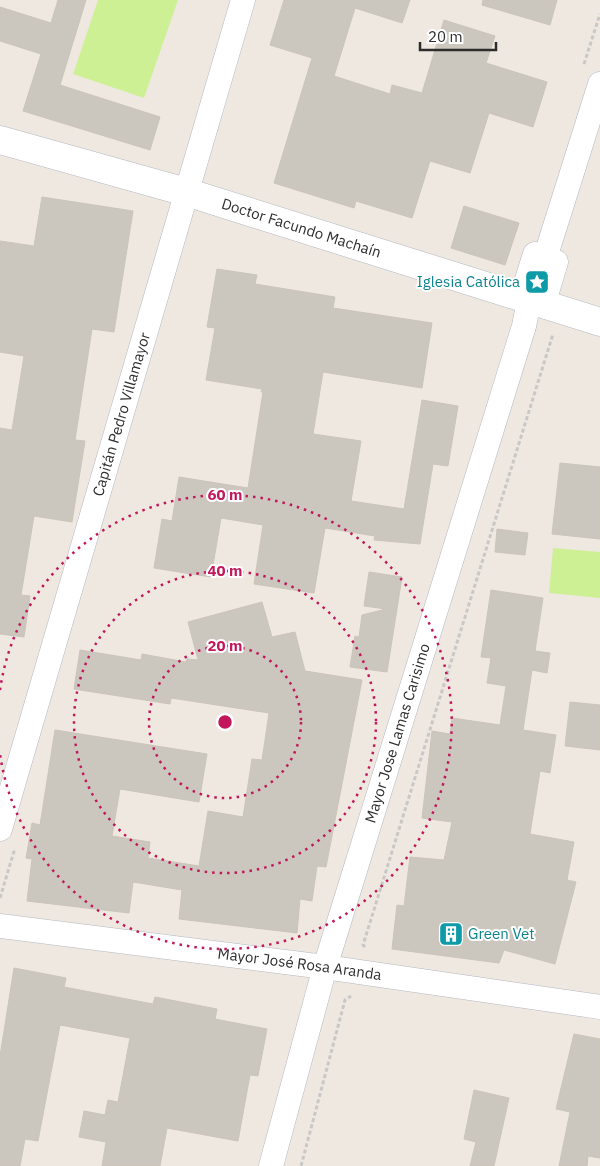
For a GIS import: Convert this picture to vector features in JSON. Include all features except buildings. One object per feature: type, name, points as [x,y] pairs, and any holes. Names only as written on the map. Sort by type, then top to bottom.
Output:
[{"type":"main road","name":"Doctor Facundo Machaín","points":[[0,140],[186,192],[531,302],[600,322]]},
{"type":"street","name":"Capitán Pedro Villamayor","points":[[0,829],[243,0]]},
{"type":"street","name":"Mayor Jose Lamas Carisimo","points":[[271,1166],[325,967],[531,302],[535,254],[545,258],[600,84]]},
{"type":"street","name":"Mayor José Rosa Aranda","points":[[0,926],[325,967],[600,1007]]},
{"type":"path","name":"Mayor Jose Lamas Carisimo","points":[[365,955],[366,950],[363,945],[553,334]]},
{"type":"path","points":[[358,944],[363,945]]},
{"type":"path","points":[[301,1166],[345,1000],[354,995],[355,989]]},
{"type":"green space","points":[[98,0],[178,0],[144,98],[73,74]]},
{"type":"green space","points":[[553,548],[600,552],[600,598],[549,593]]},
{"type":"place","name":"Iglesia Católica","points":[[537,282]]},
{"type":"place","name":"Green Vet","points":[[451,934]]}]
